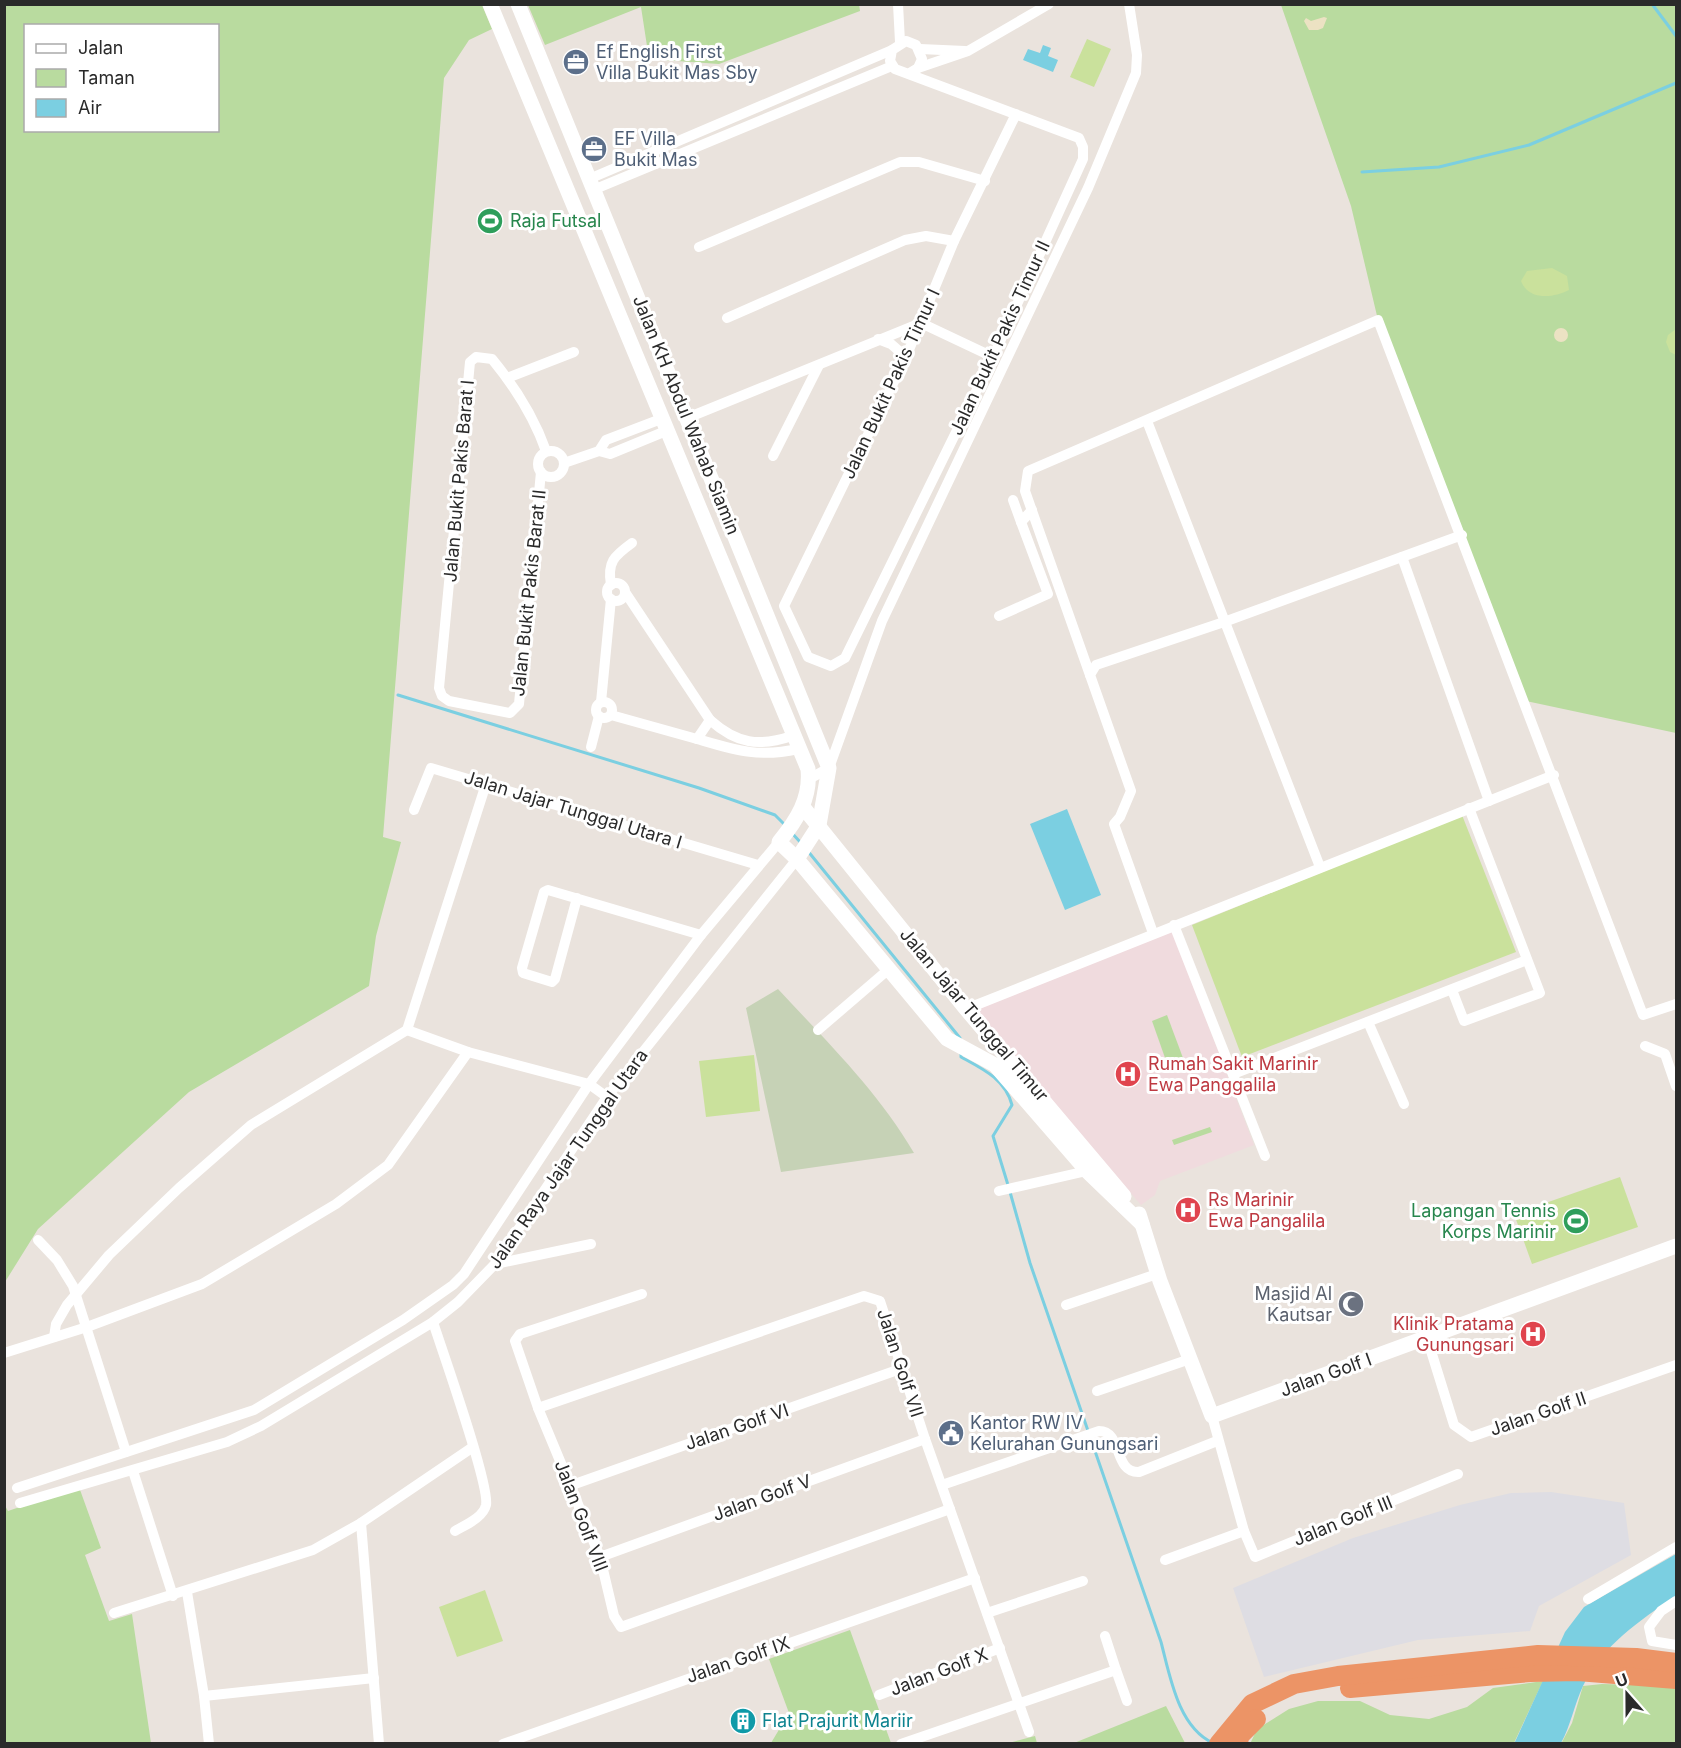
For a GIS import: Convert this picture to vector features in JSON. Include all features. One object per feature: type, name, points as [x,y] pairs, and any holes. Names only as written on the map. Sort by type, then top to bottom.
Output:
[{"type":"highway","points":[[1231,1738],[1252,1704],[1294,1684],[1338,1676],[1636,1658],[1677,1663]]},
{"type":"highway","points":[[1534,1664],[1578,1671],[1677,1679]]},
{"type":"main road","name":"Jalan KH Abdul Wahab Siamin","points":[[489,4],[808,769],[809,778]]},
{"type":"main road","name":"Jalan KH Abdul Wahab Siamin","points":[[518,4],[829,768]]},
{"type":"main road","points":[[557,169],[581,159]]},
{"type":"main road","points":[[688,485],[701,486],[710,476]]},
{"type":"main road","points":[[701,515],[710,506],[723,506]]},
{"type":"main road","points":[[818,827],[829,768]]},
{"type":"main road","points":[[802,809],[809,778]]},
{"type":"main road","name":"Jalan Jajar Tunggal Timur","points":[[802,809],[1093,1168]]},
{"type":"main road","name":"Jalan Raya Jajar Tunggal Utara","points":[[781,839],[802,809]]},
{"type":"main road","name":"Jalan Raya Jajar Tunggal Utara","points":[[798,857],[818,827]]},
{"type":"main road","name":"Jalan Jajar Tunggal Timur","points":[[781,839],[947,1039],[957,1047],[995,1065],[1141,1216],[1157,1274],[1212,1416]]},
{"type":"main road","name":"Jalan Golf I","points":[[1212,1416],[1677,1246]]},
{"type":"street","points":[[892,66],[896,46],[898,4]]},
{"type":"street","points":[[892,66],[899,72],[908,74],[918,68],[968,51],[1049,4]]},
{"type":"street","points":[[809,778],[829,768],[882,621],[1088,188],[1136,73],[1137,55],[1130,4]]},
{"type":"street","points":[[591,184],[651,153],[896,46],[911,42],[920,49],[968,51]]},
{"type":"street","points":[[918,68],[922,59],[920,49]]},
{"type":"street","points":[[591,184],[656,164],[892,66]]},
{"type":"street","name":"Jalan Bukit Pakis Timur II","points":[[806,653],[811,660],[831,666],[846,658],[993,357],[1083,159],[1083,147],[1079,138],[908,74]]},
{"type":"street","name":"Jalan Bukit Pakis Timur I","points":[[806,653],[784,606],[906,357],[954,242],[1016,114]]},
{"type":"street","points":[[685,138],[690,150]]},
{"type":"street","points":[[651,153],[656,164]]},
{"type":"street","points":[[699,247],[900,162],[919,162],[985,181]]},
{"type":"street","points":[[727,318],[905,240],[926,236],[954,242]]},
{"type":"street","points":[[1153,933],[1114,824],[1120,817],[1131,791],[1025,491],[1028,471],[1378,320],[1644,1015],[1677,1004]]},
{"type":"street","points":[[687,418],[921,323],[993,357]]},
{"type":"street","points":[[878,339],[891,344],[906,357]]},
{"type":"street","points":[[507,378],[574,352]]},
{"type":"street","name":"Jalan Bukit Pakis Barat I","points":[[442,696],[440,688],[470,362],[476,357],[492,359],[507,378],[537,425],[546,452]]},
{"type":"street","points":[[773,456],[819,364]]},
{"type":"street","points":[[1147,421],[1320,867]]},
{"type":"street","points":[[564,463],[599,451],[610,454],[663,425]]},
{"type":"street","points":[[546,452],[558,453],[564,463],[562,471],[555,476],[547,476],[541,472],[538,464],[540,456],[546,452]]},
{"type":"street","name":"Jalan Bukit Pakis Barat II","points":[[442,696],[449,701],[510,713],[519,704],[541,472]]},
{"type":"street","points":[[999,616],[1048,594],[1013,500]]},
{"type":"street","points":[[1021,522],[1032,510]]},
{"type":"street","points":[[1090,675],[1096,665],[1224,622],[1462,535]]},
{"type":"street","points":[[632,543],[614,556],[610,562],[611,585],[608,589],[611,599],[601,702],[597,707],[605,716],[751,754],[774,755],[795,742]]},
{"type":"street","points":[[1402,557],[1488,801]]},
{"type":"street","points":[[611,585],[619,583],[710,720],[725,734],[738,739],[795,742]]},
{"type":"street","points":[[611,599],[620,600],[625,592]]},
{"type":"street","points":[[591,747],[605,716]]},
{"type":"street","points":[[697,739],[710,720]]},
{"type":"street","name":"Jalan Jajar Tunggal Utara I","points":[[414,810],[431,768],[758,865]]},
{"type":"street","points":[[966,1009],[1554,775]]},
{"type":"street","points":[[54,1337],[56,1324],[76,1294],[109,1255],[179,1188],[251,1125],[407,1030],[486,784]]},
{"type":"street","points":[[1452,990],[1464,1021],[1540,993],[1469,808]]},
{"type":"street","name":"Jalan Raya Jajar Tunggal Utara","points":[[17,1488],[254,1410],[403,1320],[453,1285],[464,1274],[589,1084],[700,935],[781,839]]},
{"type":"street","name":"Jalan Raya Jajar Tunggal Utara","points":[[20,1503],[227,1442],[261,1426],[433,1322],[458,1302],[495,1264],[608,1097],[798,857]]},
{"type":"street","points":[[577,898],[555,980],[552,982],[523,973],[522,968],[544,892],[548,890],[577,898],[700,935]]},
{"type":"street","points":[[1174,925],[1265,1156]]},
{"type":"street","points":[[1233,1074],[1527,960]]},
{"type":"street","points":[[818,1030],[889,969]]},
{"type":"street","points":[[1368,1022],[1404,1104]]},
{"type":"street","points":[[407,1030],[468,1052],[589,1084],[608,1097]]},
{"type":"street","points":[[1645,1046],[1665,1054],[1677,1086]]},
{"type":"street","points":[[4,1353],[87,1327],[202,1284],[239,1264],[374,1177],[388,1165],[468,1052]]},
{"type":"street","points":[[999,1191],[1093,1168]]},
{"type":"street","points":[[38,1240],[57,1260],[76,1294],[126,1452]]},
{"type":"street","points":[[495,1264],[591,1244]]},
{"type":"street","points":[[1066,1305],[1157,1274]]},
{"type":"street","name":"Jalan Golf VIII","points":[[642,1294],[516,1337],[515,1341],[538,1408],[572,1485],[600,1557],[618,1625],[624,1627],[950,1509]]},
{"type":"street","name":"Jalan Golf VII","points":[[538,1408],[864,1296],[880,1301],[925,1439],[1021,1704],[1029,1732]]},
{"type":"street","points":[[433,1322],[473,1447],[485,1495],[485,1507],[476,1518],[455,1531]]},
{"type":"street","name":"Jalan Golf II","points":[[1427,1338],[1454,1425],[1471,1437],[1677,1365]]},
{"type":"street","points":[[1097,1391],[1190,1359]]},
{"type":"street","name":"Jalan Golf VI","points":[[572,1485],[903,1368]]},
{"type":"street","points":[[254,1410],[261,1426]]},
{"type":"street","name":"Jalan Golf III","points":[[1212,1416],[1217,1441],[1244,1531],[1255,1557],[1458,1474]]},
{"type":"street","points":[[942,1485],[1100,1431],[1105,1431],[1110,1435],[1125,1468],[1132,1472],[1217,1441]]},
{"type":"street","name":"Jalan Golf V","points":[[600,1557],[925,1439]]},
{"type":"street","points":[[114,1613],[313,1550],[361,1523],[473,1447]]},
{"type":"street","points":[[133,1471],[173,1596]]},
{"type":"street","points":[[361,1523],[379,1743]]},
{"type":"street","points":[[1165,1560],[1244,1531]]},
{"type":"street","points":[[1588,1599],[1677,1547]]},
{"type":"street","name":"Jalan Golf IX","points":[[503,1743],[975,1578]]},
{"type":"street","points":[[987,1613],[1083,1581]]},
{"type":"street","points":[[186,1592],[204,1696],[209,1743]]},
{"type":"street","points":[[1677,1601],[1653,1620],[1649,1627],[1649,1637],[1656,1644],[1677,1645]]},
{"type":"street","points":[[1104,1636],[1128,1701]]},
{"type":"street","name":"Jalan Golf X","points":[[879,1695],[1000,1648]]},
{"type":"street","points":[[901,1743],[1116,1670]]},
{"type":"street","points":[[204,1696],[374,1678]]},
{"type":"shaded area","name":"Rumah Sakit Marinir Ewa Panggalila","points":[[1169,923],[1254,1145],[1160,1181],[1155,1195],[1141,1205],[972,1006]]},
{"type":"shaded area","points":[[1551,1492],[1624,1503],[1631,1555],[1539,1606],[1530,1631],[1418,1640],[1264,1677],[1233,1588],[1353,1538],[1460,1505],[1511,1493]]},
{"type":"green space","points":[[859,4],[860,11],[719,64],[649,59],[641,7],[545,45],[528,5]]},
{"type":"green space","points":[[5,5],[482,5],[492,29],[469,40],[444,78],[383,837],[401,842],[376,936],[369,986],[189,1092],[38,1229],[5,1282]]},
{"type":"green space","points":[[1281,5],[1676,5],[1676,733],[1526,701],[1378,320],[1351,206]]},
{"type":"green space","points":[[1087,39],[1111,49],[1094,87],[1070,77]]},
{"type":"green space","points":[[1552,268],[1567,276],[1569,290],[1556,295],[1535,295],[1521,281],[1527,271]]},
{"type":"green space","points":[[1676,329],[1676,355],[1670,352],[1666,342],[1668,335]]},
{"type":"green space","points":[[1462,815],[1516,952],[1242,1057],[1192,925]]},
{"type":"green space","points":[[778,989],[868,1088],[900,1130],[914,1153],[781,1172],[746,1008]]},
{"type":"green space","points":[[1167,1015],[1186,1066],[1170,1072],[1152,1021]]},
{"type":"green space","points":[[754,1055],[760,1111],[706,1117],[699,1061]]},
{"type":"green space","points":[[1210,1127],[1212,1132],[1174,1145],[1172,1140]]},
{"type":"green space","name":"Lapangan Tennis Korps Marinir","points":[[1620,1177],[1638,1227],[1532,1264],[1514,1214]]},
{"type":"green space","points":[[79,1487],[101,1548],[85,1555],[109,1621],[132,1614],[151,1743],[5,1743],[4,1504],[8,1511]]},
{"type":"green space","points":[[485,1590],[503,1641],[457,1657],[439,1607]]},
{"type":"green space","points":[[850,1630],[891,1743],[771,1743],[789,1713],[769,1659]]},
{"type":"green space","points":[[1543,1681],[1514,1743],[1250,1744],[1257,1729],[1289,1709],[1318,1701],[1360,1701],[1390,1715],[1429,1719],[1467,1707],[1493,1688]]},
{"type":"green space","points":[[1602,1684],[1676,1686],[1676,1743],[1561,1744],[1572,1723],[1583,1686]]},
{"type":"green space","points":[[1166,1706],[1185,1743],[1074,1743]]},
{"type":"green space","points":[[1035,1736],[1037,1743],[1005,1744]]},
{"type":"sand","points":[[1306,18],[1311,21],[1327,18],[1323,28],[1318,30],[1309,30],[1304,21]]},
{"type":"sand","points":[[1561,328],[1566,330],[1568,335],[1566,340],[1561,342],[1556,340],[1554,335],[1556,330]]},
{"type":"water","points":[[1043,45],[1051,48],[1048,56],[1058,60],[1053,72],[1023,60],[1028,49],[1040,53]]},
{"type":"water","points":[[1067,809],[1101,895],[1065,910],[1030,824]]},
{"type":"water","points":[[1676,1554],[1676,1596],[1623,1635],[1601,1658],[1583,1686],[1561,1743],[1514,1744],[1565,1632],[1584,1607]]},
{"type":"waterway","points":[[1652,4],[1676,36]]},
{"type":"waterway","points":[[1362,172],[1439,167],[1529,145],[1676,83]]},
{"type":"waterway","points":[[398,695],[699,788],[775,815],[785,825]]},
{"type":"waterway","points":[[791,832],[801,843]]},
{"type":"waterway","points":[[807,850],[960,1038]]},
{"type":"waterway","points":[[961,1053],[961,1057],[999,1082],[1009,1096],[1012,1105],[993,1136],[1008,1185]]},
{"type":"waterway","points":[[1010,1192],[1030,1263],[1161,1642],[1177,1699],[1191,1725],[1213,1743]]},
{"type":"place","name":"Ef English First Villa Bukit Mas Sby","points":[[576,62]]},
{"type":"place","name":"EF Villa Bukit Mas","points":[[594,149]]},
{"type":"place","name":"Raja Futsal","points":[[490,221]]},
{"type":"place","name":"Rumah Sakit Marinir Ewa Panggalila","points":[[1128,1074]]},
{"type":"place","name":"Rs Marinir Ewa Pangalila","points":[[1188,1210]]},
{"type":"place","name":"Lapangan Tennis Korps Marinir","points":[[1576,1221]]},
{"type":"place","name":"Masjid Al Kautsar","points":[[1351,1304]]},
{"type":"place","name":"Klinik Pratama Gunungsari","points":[[1533,1334]]},
{"type":"place","name":"Kantor RW IV Kelurahan Gunungsari","points":[[951,1433]]},
{"type":"place","name":"Flat Prajurit Mariir","points":[[743,1721]]}]
